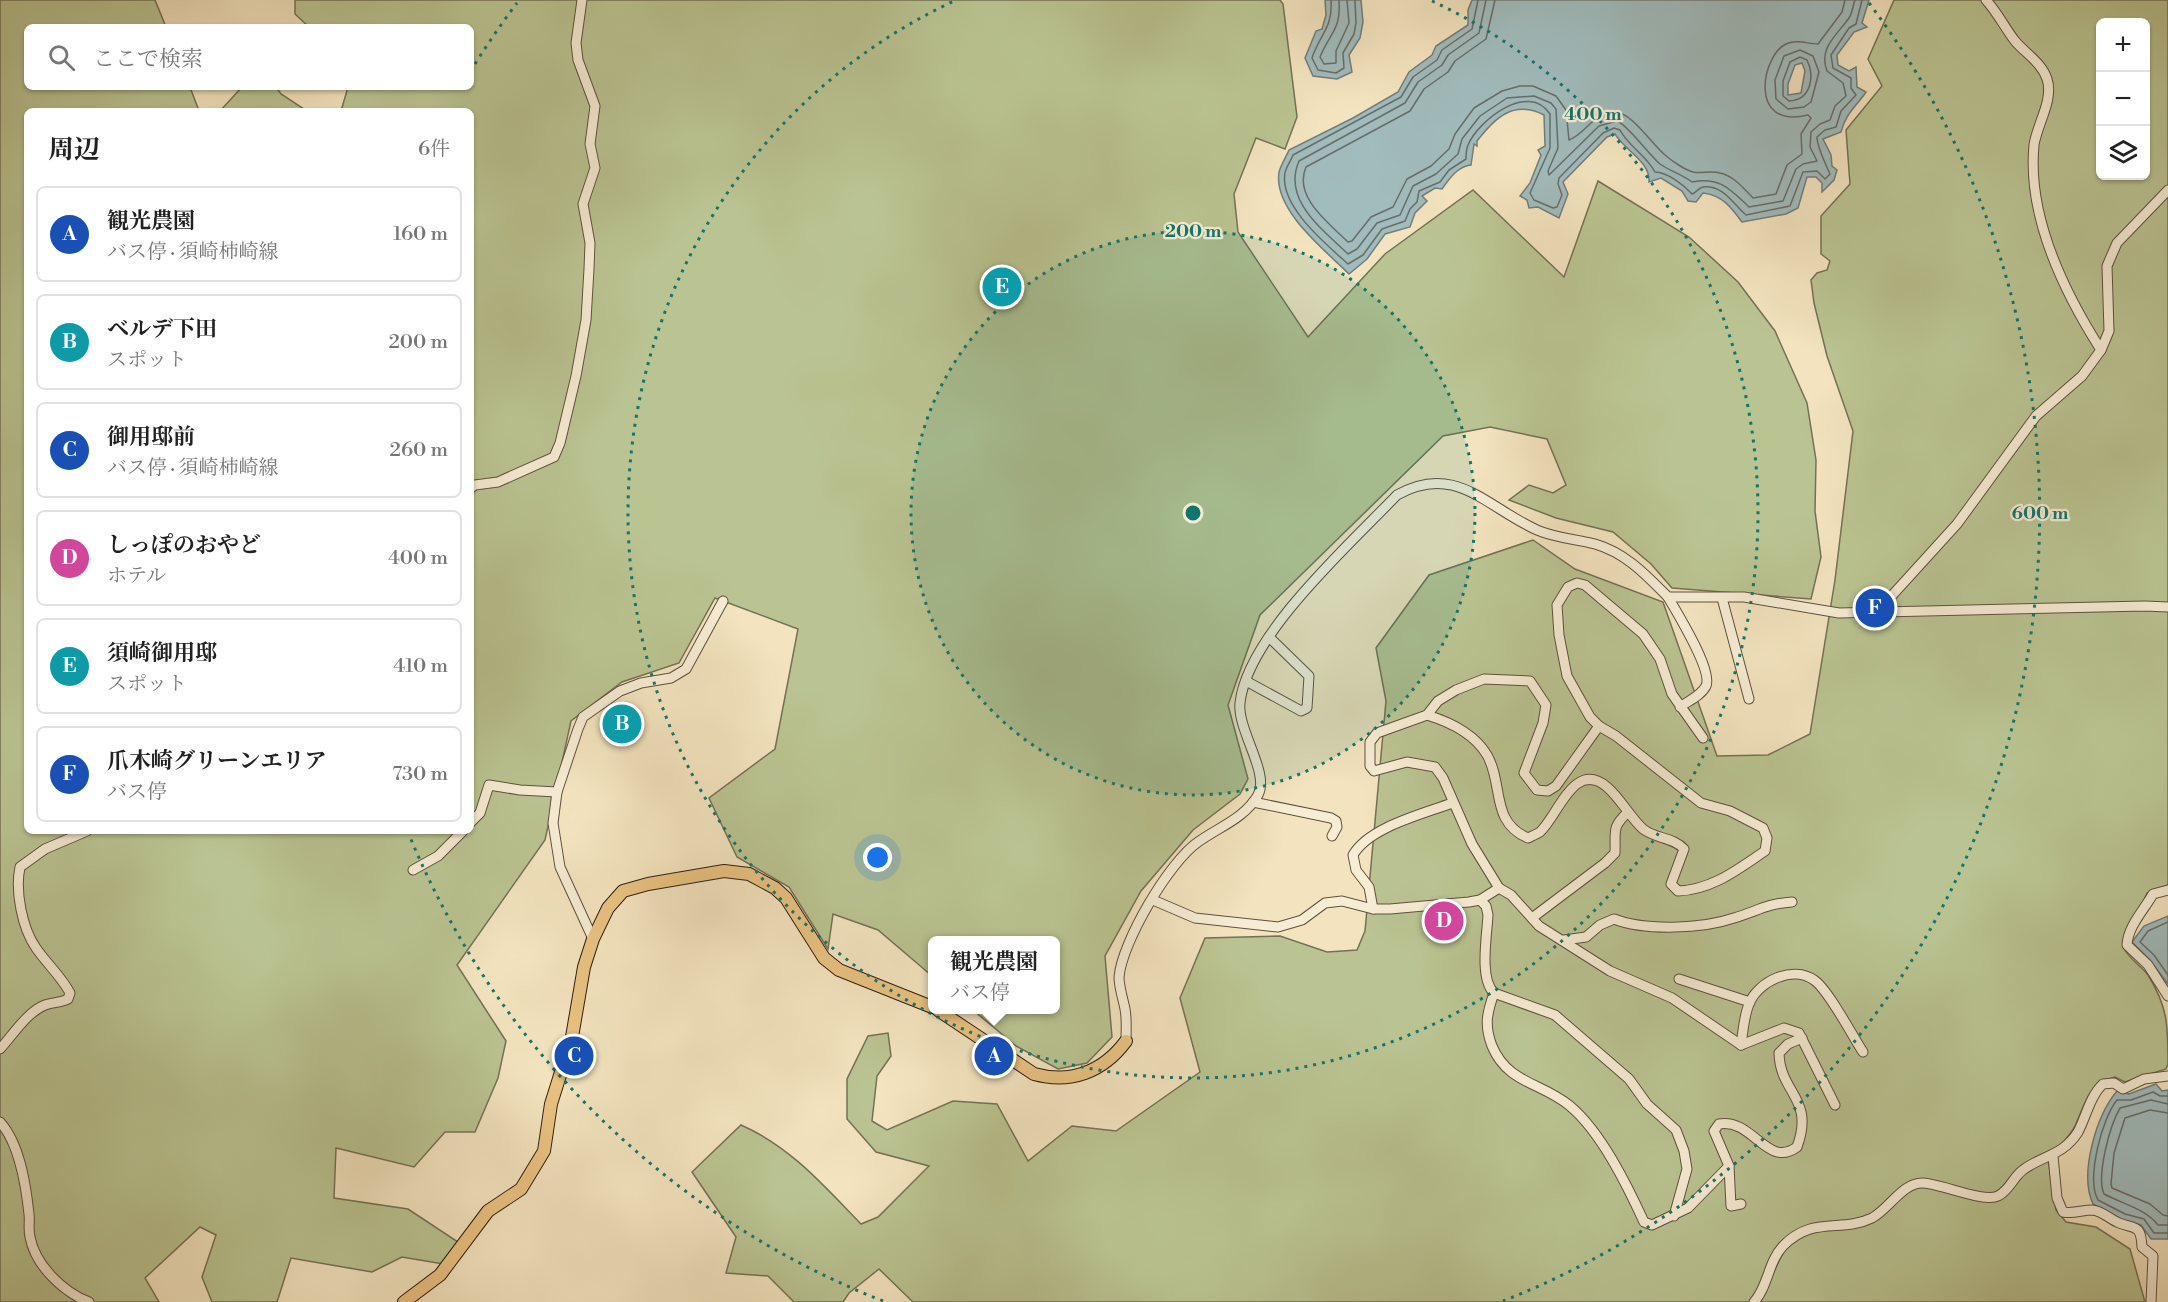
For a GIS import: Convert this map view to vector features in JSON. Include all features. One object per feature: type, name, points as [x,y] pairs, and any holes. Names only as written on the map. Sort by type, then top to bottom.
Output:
[{"type":"main road","points":[[404,1302],[440,1275],[488,1211],[521,1189],[544,1151],[551,1104],[572,1036],[584,967],[593,939],[608,908],[623,891],[648,884],[724,872],[749,874],[775,888],[786,898],[830,964],[839,970],[928,1005]]},
{"type":"main road","points":[[944,1014],[1034,1074],[1050,1078],[1065,1079],[1101,1067],[1126,1041]]},
{"type":"street","points":[[474,486],[498,482],[554,457],[560,443],[576,376],[586,320],[590,243],[583,204],[595,168],[590,144],[596,106],[577,51],[577,29],[582,0]]},
{"type":"street","points":[[1986,0],[2016,42],[2047,76],[2049,91],[2034,143],[2033,170],[2043,230],[2062,276],[2101,350]]},
{"type":"street","points":[[1877,612],[1957,524],[2036,416],[2082,376],[2101,350],[2109,331],[2107,266],[2117,243],[2168,190]]},
{"type":"street","points":[[1126,1041],[1126,1012],[1119,979],[1136,927],[1185,853],[1239,817],[1253,802],[1261,785],[1239,717],[1251,667],[1284,616],[1396,495],[1413,486],[1430,482],[1454,484],[1539,531],[1597,544],[1632,562],[1668,597],[1703,663],[1707,677],[1706,686],[1699,694],[1680,707]]},
{"type":"street","points":[[1427,715],[1447,721],[1479,745],[1488,756],[1499,803],[1509,826],[1516,833],[1528,838],[1541,831],[1575,785],[1589,779],[1598,780],[1644,829],[1656,837],[1678,842],[1684,849],[1671,884],[1678,891],[1708,886],[1765,851],[1767,838],[1763,828],[1730,811],[1701,803],[1616,736],[1599,726],[1568,676],[1559,635],[1557,605],[1568,587],[1577,583],[1586,585],[1643,634],[1660,659],[1665,677],[1680,707],[1703,738]]},
{"type":"street","points":[[1668,597],[1744,597],[1839,613],[2168,607]]},
{"type":"street","points":[[1722,598],[1749,699]]},
{"type":"street","points":[[593,939],[560,867],[553,823],[557,792],[583,717],[620,691],[641,683],[671,678],[686,669],[723,601]]},
{"type":"street","points":[[1246,681],[1301,711],[1307,708],[1309,676],[1269,637]]},
{"type":"street","points":[[1599,726],[1556,786],[1548,791],[1537,790],[1524,773],[1546,712],[1546,705],[1530,681],[1484,679],[1456,690],[1438,701],[1427,715],[1377,733],[1370,742],[1370,765],[1374,771],[1407,762],[1435,767],[1443,777],[1452,803],[1499,888],[1511,895],[1532,918],[1553,935],[1610,971],[1672,998],[1741,1045]]},
{"type":"street","points":[[474,819],[480,813],[489,785],[557,792]]},
{"type":"street","points":[[1253,802],[1331,818],[1336,821],[1337,828],[1332,836]]},
{"type":"street","points":[[1373,909],[1369,887],[1356,870],[1353,855],[1358,847],[1364,840],[1399,823],[1452,803]]},
{"type":"street","points":[[1532,918],[1615,853],[1616,823],[1628,812]]},
{"type":"street","points":[[0,1049],[35,1010],[47,1004],[61,1003],[68,999],[70,993],[36,948],[25,925],[18,878],[20,867],[45,849],[80,834]]},
{"type":"street","points":[[413,870],[438,856],[460,834]]},
{"type":"street","points":[[1153,900],[1195,918],[1278,927],[1302,920],[1325,903],[1342,902],[1373,909],[1480,900],[1499,888]]},
{"type":"street","points":[[2168,890],[2153,894],[2145,911],[2134,924],[2127,945],[2148,965],[2168,996]]},
{"type":"street","points":[[1480,900],[1486,906],[1488,915],[1485,974],[1488,987],[1494,993],[1555,1014],[1629,1079],[1647,1104],[1676,1130],[1684,1151],[1687,1169],[1674,1216]]},
{"type":"street","points":[[1563,940],[1586,937],[1600,925],[1614,919],[1633,926],[1687,925],[1732,919],[1768,904],[1792,902]]},
{"type":"street","points":[[1741,1045],[1750,1002],[1760,988],[1781,975],[1800,974],[1815,980],[1863,1053]]},
{"type":"street","points":[[1679,979],[1750,1002]]},
{"type":"street","points":[[1494,993],[1485,1021],[1498,1060],[1506,1070],[1570,1106],[1591,1129],[1626,1182],[1644,1222],[1652,1224],[1688,1208],[1729,1166]]},
{"type":"street","points":[[1741,1045],[1784,1028],[1792,1029],[1802,1038],[1835,1105]]},
{"type":"street","points":[[1741,1204],[1731,1206],[1729,1166],[1714,1131],[1719,1124],[1728,1122],[1750,1132],[1771,1152],[1784,1154],[1797,1147],[1803,1127],[1802,1111],[1781,1073],[1779,1053],[1788,1044],[1802,1038]]},
{"type":"street","points":[[1754,1302],[1761,1295],[1781,1248],[1797,1234],[1820,1225],[1869,1219],[1884,1210],[1907,1188],[1919,1183],[1940,1185],[1990,1199],[2008,1188],[2022,1170],[2053,1156],[2076,1134],[2103,1084],[2114,1083],[2123,1089],[2144,1079],[2168,1076]]},
{"type":"street","points":[[0,1122],[18,1160],[30,1215],[30,1238],[42,1263],[46,1271],[63,1288],[89,1302]]},
{"type":"street","points":[[2053,1156],[2057,1198],[2064,1212],[2099,1211],[2118,1223],[2133,1225],[2138,1230],[2142,1236],[2142,1247],[2153,1256],[2151,1302]]},
{"type":"green space","points":[[0,0],[155,0],[165,24],[24,24],[24,90],[191,90],[198,108],[24,108],[24,834],[474,834],[474,108],[342,108],[347,90],[474,90],[474,24],[306,24],[295,14],[295,0],[1280,0],[1283,4],[1297,117],[1285,149],[1256,138],[1234,194],[1238,232],[1308,337],[1385,254],[1473,190],[1564,277],[1598,181],[1689,237],[1738,282],[1775,331],[1807,403],[1816,460],[1815,511],[1821,557],[1811,599],[1672,588],[1651,564],[1613,532],[1556,518],[1509,500],[1529,485],[1553,493],[1566,485],[1547,439],[1490,427],[1443,436],[1260,615],[1228,705],[1248,779],[1240,794],[1193,830],[1141,891],[1105,956],[1112,1037],[1087,1063],[1058,1069],[1016,1046],[978,1014],[1060,1014],[1060,936],[928,936],[928,973],[878,930],[833,914],[828,949],[789,887],[737,857],[709,798],[775,749],[798,629],[715,598],[679,663],[622,682],[571,721],[545,840],[457,965],[506,1041],[498,1078],[475,1132],[445,1132],[414,1167],[336,1148],[334,1198],[408,1209],[458,1242],[443,1264],[402,1257],[372,1272],[291,1258],[277,1302],[212,1302],[202,1277],[216,1235],[200,1227],[145,1278],[159,1302],[0,1302]]},
{"type":"green space","points":[[1894,0],[2168,0],[2168,885],[2147,893],[2123,947],[2148,975],[2160,997],[2166,1017],[2168,1064],[2166,1069],[2125,1082],[2115,1077],[2098,1085],[2085,1102],[2075,1126],[2048,1159],[2056,1210],[2066,1222],[2096,1227],[2130,1249],[2145,1302],[913,1302],[879,1269],[849,1293],[843,1302],[794,1302],[768,1276],[726,1273],[736,1237],[692,1172],[741,1125],[776,1144],[806,1168],[861,1224],[878,1217],[929,1166],[876,1152],[847,1119],[847,1079],[868,1036],[888,1033],[891,1056],[877,1076],[872,1121],[887,1130],[953,1101],[997,1104],[1028,1161],[1072,1126],[1116,1131],[1200,1072],[1180,998],[1205,938],[1280,936],[1327,952],[1357,950],[1365,931],[1386,701],[1376,648],[1429,575],[1533,540],[1575,569],[1663,602],[1717,756],[1768,755],[1810,734],[1835,580],[1853,431],[1827,356],[1814,303],[1811,280],[1817,273],[1827,270],[1830,261],[1821,254],[1821,216],[1850,184],[1846,130],[1882,86],[1868,59]]},
{"type":"green space","points":[[239,90],[278,90],[302,108],[223,108]]},
{"type":"water","points":[[1325,0],[1361,0],[1363,22],[1360,38],[1349,55],[1352,72],[1337,79],[1313,76],[1305,58],[1316,31],[1322,29],[1326,15]]},
{"type":"water","points":[[1472,0],[1869,0],[1862,23],[1867,27],[1854,32],[1837,55],[1838,65],[1849,71],[1856,67],[1857,87],[1866,92],[1848,115],[1841,132],[1823,139],[1831,155],[1832,166],[1837,170],[1834,180],[1822,192],[1822,183],[1816,177],[1807,177],[1798,208],[1786,214],[1742,222],[1730,207],[1716,196],[1703,193],[1696,202],[1688,201],[1682,191],[1661,178],[1649,182],[1646,168],[1615,134],[1607,137],[1563,182],[1568,194],[1559,218],[1538,207],[1529,208],[1527,200],[1520,196],[1530,183],[1541,155],[1538,150],[1545,146],[1544,115],[1523,109],[1514,110],[1497,119],[1477,141],[1477,146],[1474,144],[1471,165],[1458,170],[1442,189],[1435,188],[1422,196],[1427,201],[1415,213],[1410,227],[1385,234],[1367,259],[1349,274],[1292,215],[1279,186],[1281,167],[1289,150],[1353,118],[1398,92],[1409,72],[1432,55],[1436,46],[1468,25],[1468,10]],"holes":[[[1802,63],[1805,71],[1801,93],[1788,95],[1788,84],[1795,65]]]},
{"type":"water","points":[[2168,916],[2168,984],[2149,959],[2132,942],[2144,926]]},
{"type":"water","points":[[2156,1084],[2162,1091],[2168,1090],[2168,1239],[2151,1239],[2141,1225],[2123,1220],[2093,1204],[2089,1192],[2088,1177],[2092,1146],[2096,1130],[2109,1102],[2117,1091],[2129,1094]]},
{"type":"place","name":"須崎御用邸","points":[[1002,287]]},
{"type":"place","name":"爪木崎グリーンエリア","points":[[1875,608]]},
{"type":"place","name":"ベルデ下田","points":[[622,724]]},
{"type":"place","name":"しっぽのおやど","points":[[1444,921]]},
{"type":"place","name":"御用邸前","points":[[574,1056]]},
{"type":"place","name":"観光農園","points":[[994,1056]]}]
